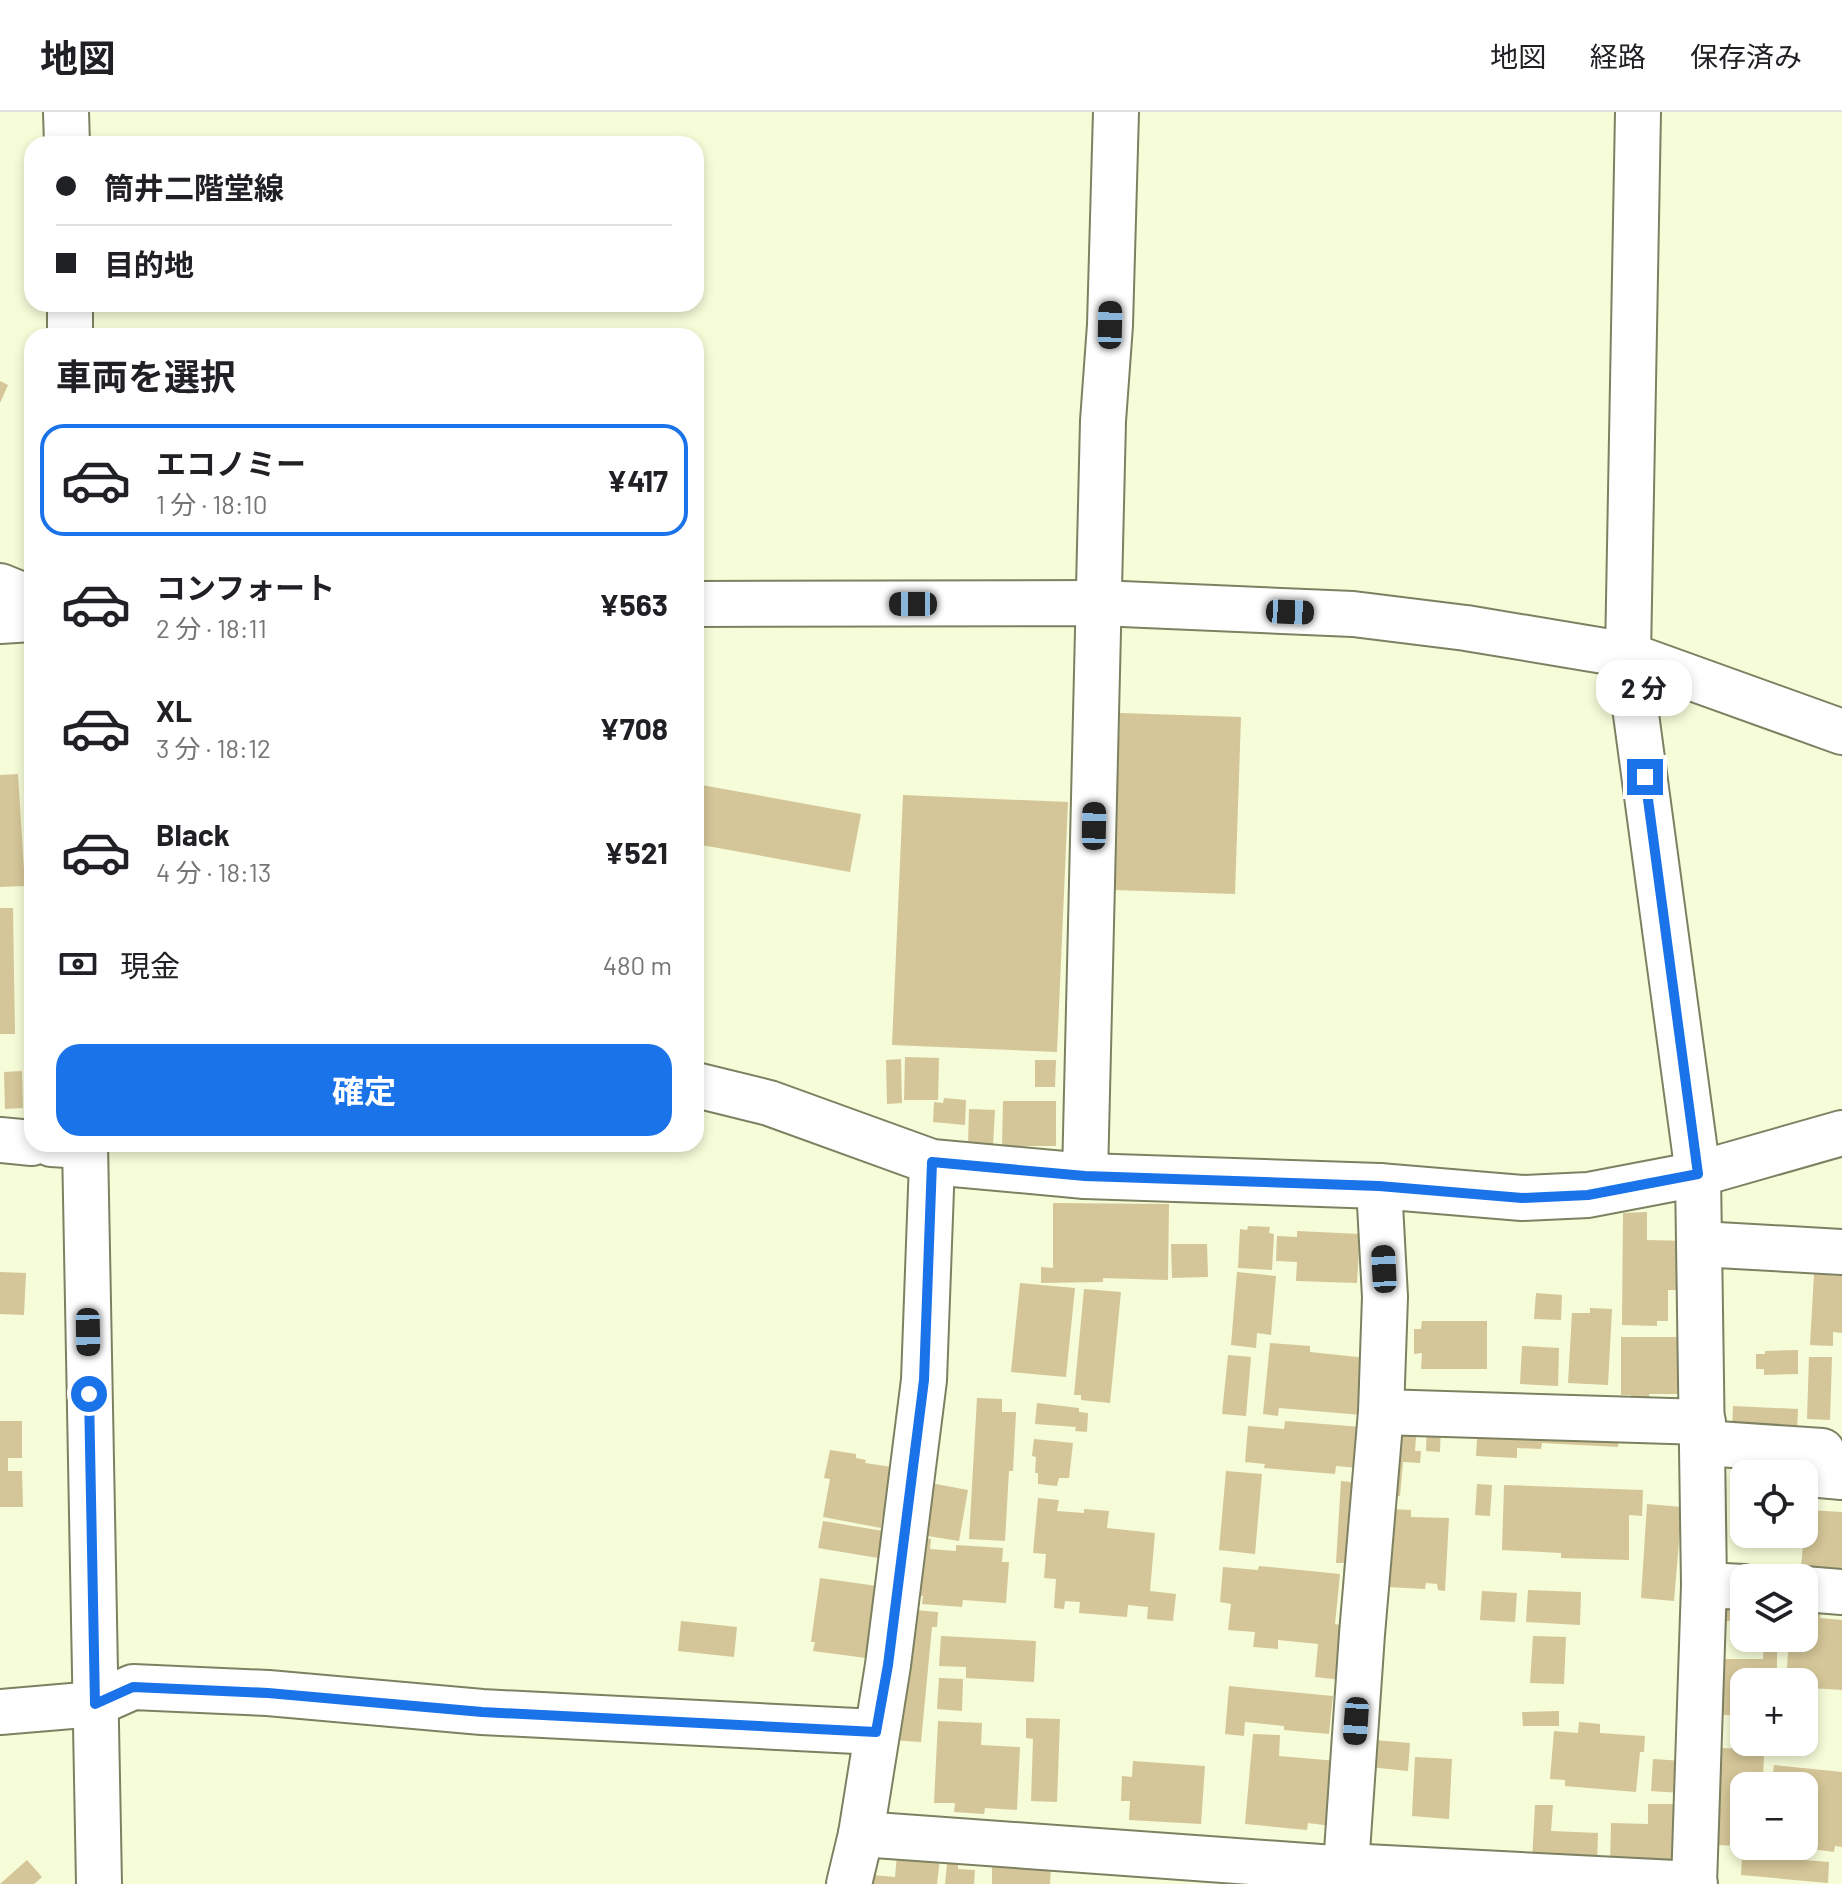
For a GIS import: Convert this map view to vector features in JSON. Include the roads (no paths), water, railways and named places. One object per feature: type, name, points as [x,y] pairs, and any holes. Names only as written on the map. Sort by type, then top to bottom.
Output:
[{"type":"street","points":[[66,112],[67,136]]},
{"type":"street","points":[[1085,1176],[1103,421],[1110,325],[1116,112]]},
{"type":"street","points":[[861,1834],[1340,1873],[1694,1884],[1724,1586],[1703,1432],[1698,1174],[1628,655],[1638,112]]},
{"type":"street","points":[[0,586],[24,596]]},
{"type":"street","points":[[704,604],[1099,603],[1353,614],[1466,628],[1628,655],[1842,732]]},
{"type":"street","points":[[0,621],[24,620]]},
{"type":"street","points":[[704,1087],[769,1103],[932,1162],[1085,1176],[1379,1186],[1522,1198],[1588,1195],[1698,1174],[1842,1133]]},
{"type":"street","points":[[0,1140],[24,1142]]},
{"type":"street","points":[[74,1152],[99,1884]]},
{"type":"street","points":[[849,1884],[861,1834],[888,1665],[924,1380],[932,1162]]},
{"type":"street","points":[[1340,1873],[1381,1412],[1385,1297],[1379,1186]]},
{"type":"street","points":[[1700,1244],[1842,1252]]},
{"type":"street","points":[[1381,1412],[1703,1432],[1822,1451],[1820,1475],[1842,1477]]},
{"type":"street","points":[[1818,1590],[1842,1592]]},
{"type":"street","points":[[0,1712],[95,1704],[133,1687],[268,1693],[482,1712],[876,1732]]}]
